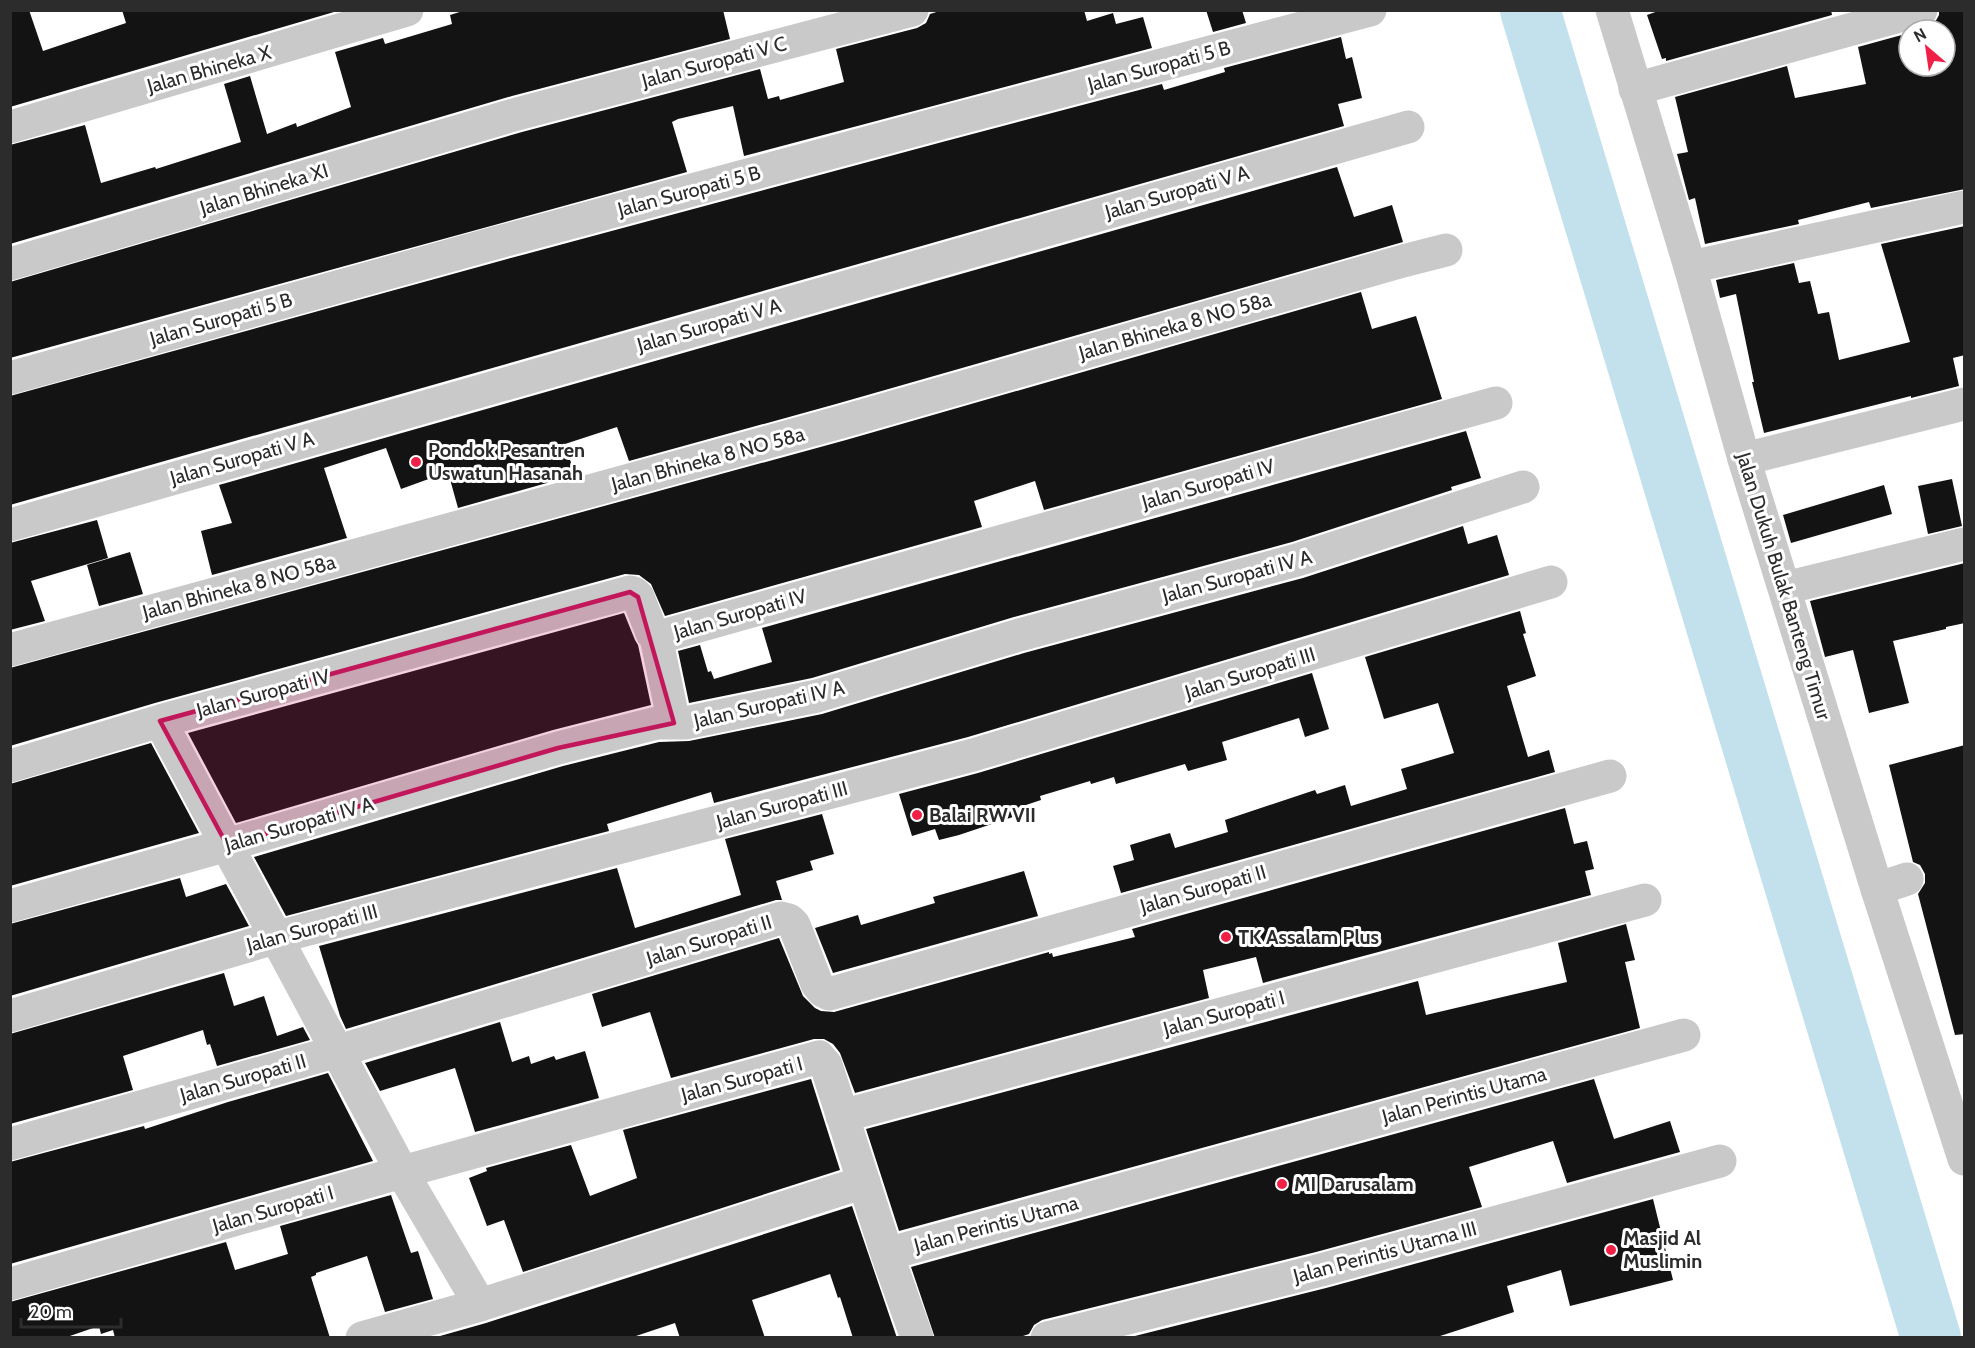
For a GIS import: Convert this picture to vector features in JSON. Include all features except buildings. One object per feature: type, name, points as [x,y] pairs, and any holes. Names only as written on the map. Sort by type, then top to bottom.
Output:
[{"type":"street","name":"Jalan Bhineka X","points":[[10,128],[407,10]]},
{"type":"street","name":"Jalan Suropati V C","points":[[517,114],[912,10]]},
{"type":"street","name":"Jalan Suropati 5 B","points":[[10,378],[495,243],[1370,10]]},
{"type":"street","name":"Jalan Dukuh Bulak Banteng Timur","points":[[1612,10],[1690,267],[1744,459],[1785,588],[1892,884],[1965,1159]]},
{"type":"street","points":[[1635,89],[1921,10]]},
{"type":"street","name":"Jalan Bhineka XI","points":[[10,264],[517,114]]},
{"type":"street","name":"Jalan Suropati V A","points":[[10,525],[1408,127]]},
{"type":"street","points":[[1690,267],[1965,207]]},
{"type":"street","name":"Jalan Bhineka 8 NO 58a","points":[[10,650],[841,422],[1446,250]]},
{"type":"street","name":"Jalan Suropati IV","points":[[10,766],[160,721],[630,592],[638,597],[651,632],[656,637],[1496,403]]},
{"type":"street","points":[[1744,459],[1965,404]]},
{"type":"street","name":"Jalan Suropati IV A","points":[[10,906],[558,748],[657,723],[685,723],[817,696],[1019,635],[1297,560],[1523,487]]},
{"type":"street","points":[[1785,588],[1965,544]]},
{"type":"street","name":"Jalan Suropati III","points":[[10,1016],[278,937],[973,756],[1551,582]]},
{"type":"street","points":[[656,637],[674,723]]},
{"type":"street","points":[[160,721],[278,937],[402,1172],[480,1305]]},
{"type":"street","name":"Jalan Suropati II","points":[[10,1144],[338,1051],[781,918],[789,920],[794,925],[817,984],[823,991],[829,993],[1610,776]]},
{"type":"street","name":"Jalan Suropati I","points":[[10,1284],[402,1172],[819,1057],[826,1065],[842,1116],[1645,900]]},
{"type":"street","name":"Jalan Perintis Utama","points":[[842,1116],[887,1254],[1684,1035]]},
{"type":"street","name":"Jalan Perintis Utama III","points":[[1047,1338],[1321,1270],[1720,1161]]},
{"type":"street","points":[[362,1338],[480,1305],[864,1182]]},
{"type":"street","points":[[887,1254],[917,1338]]},
{"type":"highlighted area","points":[[630,592],[638,597],[674,723],[558,748],[227,845],[160,721]]},
{"type":"waterway","points":[[1530,10],[1931,1338]]},
{"type":"place","name":"Pondok Pesantren Uswatun Hasanah","points":[[416,462]]},
{"type":"place","name":"Balai RW VII","points":[[917,815]]},
{"type":"place","name":"TK Assalam Plus","points":[[1226,937]]},
{"type":"place","name":"MI Darusalam","points":[[1282,1184]]},
{"type":"place","name":"Masjid Al Muslimin","points":[[1611,1250]]}]
